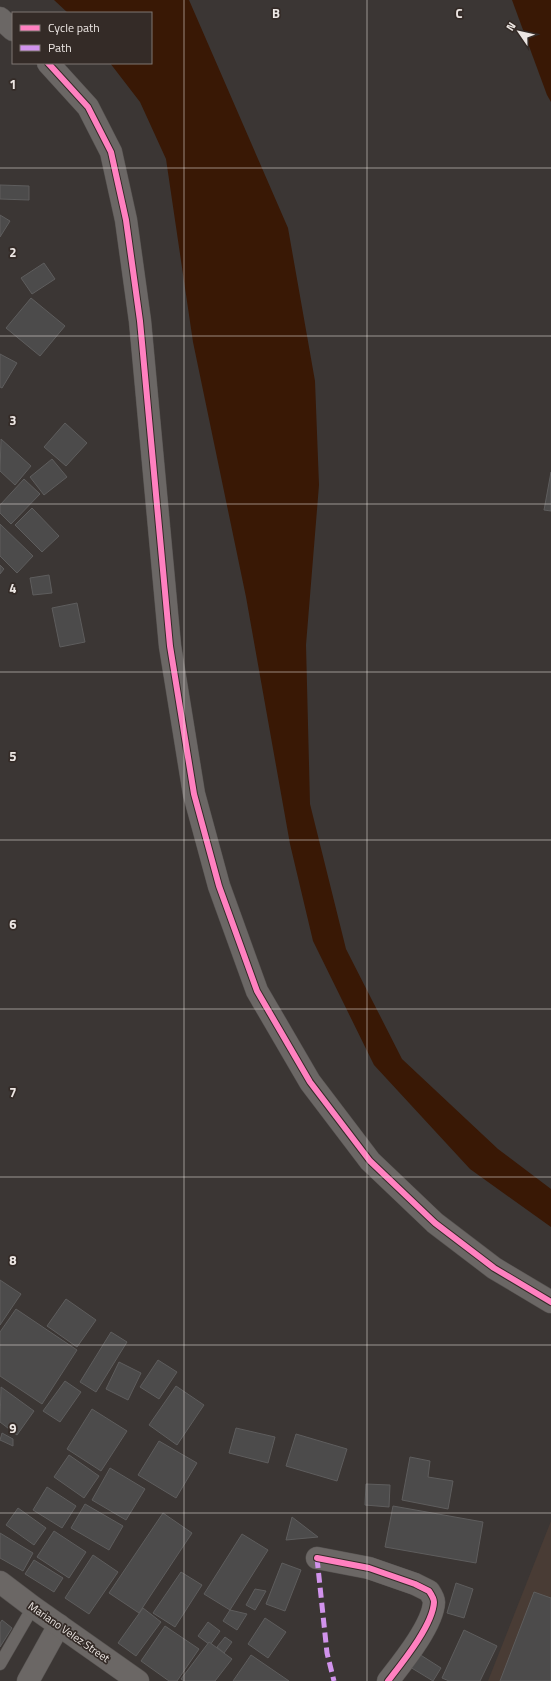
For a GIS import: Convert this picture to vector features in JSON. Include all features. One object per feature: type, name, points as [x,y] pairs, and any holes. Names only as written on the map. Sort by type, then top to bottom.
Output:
[{"type":"street","points":[[0,18],[12,29]]},
{"type":"street","points":[[49,64],[88,107],[111,152],[126,220],[140,321],[170,646],[194,794],[219,886],[257,991],[310,1082],[370,1161],[435,1223],[494,1268],[551,1302]]},
{"type":"street","points":[[317,1558],[369,1568],[402,1579],[429,1591],[434,1601],[429,1618],[419,1637],[388,1681]]},
{"type":"street","name":"Mariano Velez Street","points":[[0,1582],[138,1681]]},
{"type":"street","points":[[28,1681],[59,1625]]},
{"type":"lane","points":[[0,1664],[33,1607]]},
{"type":"shaded area","points":[[54,0],[189,0],[288,228],[315,381],[319,485],[306,645],[310,804],[346,949],[402,1059],[498,1149],[551,1189],[551,1227],[470,1169],[374,1065],[313,941],[290,844],[246,597],[193,342],[166,159],[140,102],[111,64],[152,64],[152,12],[67,12]]},
{"type":"shaded area","points":[[512,0],[551,0],[551,102],[547,95]]},
{"type":"shaded area","points":[[551,1521],[551,1681],[488,1681]]},
{"type":"building","points":[[0,185],[29,186],[29,200],[0,199]]},
{"type":"building","points":[[0,215],[10,221],[0,237]]},
{"type":"building","points":[[44,263],[55,279],[32,294],[21,278]]},
{"type":"building","points":[[31,298],[65,326],[40,356],[6,328]]},
{"type":"building","points":[[0,354],[17,363],[2,388],[0,387]]},
{"type":"building","points":[[65,423],[87,443],[66,466],[44,447]]},
{"type":"building","points":[[1,439],[31,466],[15,485],[0,471]]},
{"type":"building","points":[[52,459],[67,477],[44,495],[30,477]]},
{"type":"building","points":[[551,472],[551,511],[544,510]]},
{"type":"building","points":[[24,479],[40,494],[11,524],[0,513],[0,505]]},
{"type":"building","points":[[32,508],[59,536],[42,552],[15,525]]},
{"type":"building","points":[[0,524],[33,556],[17,573],[0,556]]},
{"type":"building","points":[[0,565],[4,569],[0,574]]},
{"type":"building","points":[[49,575],[52,593],[33,595],[30,578]]},
{"type":"building","points":[[77,603],[85,642],[60,647],[52,608]]},
{"type":"building","points":[[0,1280],[21,1294],[0,1325]]},
{"type":"building","points":[[66,1299],[96,1320],[77,1347],[47,1326]]},
{"type":"building","points":[[16,1309],[77,1350],[42,1404],[0,1376],[0,1332]]},
{"type":"building","points":[[111,1332],[127,1342],[96,1392],[80,1382]]},
{"type":"building","points":[[158,1360],[177,1372],[159,1399],[140,1387]]},
{"type":"building","points":[[119,1362],[141,1373],[128,1400],[106,1389]]},
{"type":"building","points":[[65,1381],[81,1392],[60,1422],[43,1411]]},
{"type":"building","points":[[176,1386],[204,1405],[177,1445],[149,1425]]},
{"type":"building","points":[[1,1387],[34,1411],[17,1435],[0,1422]]},
{"type":"building","points":[[92,1409],[127,1431],[101,1471],[67,1449]]},
{"type":"building","points":[[236,1428],[275,1437],[268,1463],[229,1453]]},
{"type":"building","points":[[2,1433],[13,1439],[13,1446],[0,1440]]},
{"type":"building","points":[[296,1434],[347,1449],[337,1481],[286,1466]]},
{"type":"building","points":[[159,1441],[197,1463],[176,1498],[138,1475]]},
{"type":"building","points":[[69,1455],[99,1476],[84,1498],[54,1477]]},
{"type":"building","points":[[410,1457],[430,1461],[428,1477],[453,1481],[448,1509],[402,1500]]},
{"type":"building","points":[[110,1468],[145,1489],[126,1520],[92,1500]]},
{"type":"building","points":[[366,1484],[390,1485],[389,1507],[365,1505]]},
{"type":"building","points":[[47,1487],[76,1506],[62,1528],[33,1510]]},
{"type":"building","points":[[85,1504],[123,1526],[109,1550],[71,1528]]},
{"type":"building","points":[[393,1506],[483,1522],[476,1563],[385,1547]]},
{"type":"building","points":[[18,1508],[46,1528],[34,1545],[6,1525]]},
{"type":"building","points":[[163,1513],[192,1533],[139,1613],[109,1593]]},
{"type":"building","points":[[292,1517],[318,1537],[286,1540]]},
{"type":"building","points":[[54,1531],[86,1552],[69,1578],[37,1557]]},
{"type":"building","points":[[0,1533],[33,1553],[23,1571],[0,1558]]},
{"type":"building","points":[[242,1534],[268,1550],[230,1610],[204,1594]]},
{"type":"building","points":[[93,1555],[118,1572],[89,1614],[65,1598]]},
{"type":"building","points":[[34,1560],[63,1578],[54,1592],[25,1574]]},
{"type":"building","points":[[282,1563],[301,1570],[285,1611],[266,1604]]},
{"type":"building","points":[[181,1572],[202,1585],[175,1627],[153,1613]]},
{"type":"building","points":[[456,1583],[473,1589],[464,1618],[447,1613]]},
{"type":"building","points":[[255,1589],[266,1591],[255,1610],[246,1605]]},
{"type":"building","points":[[534,1592],[551,1598],[551,1681],[500,1681]]},
{"type":"building","points":[[143,1608],[161,1622],[136,1656],[118,1643]]},
{"type":"building","points":[[230,1610],[247,1614],[237,1630],[223,1621]]},
{"type":"building","points":[[265,1618],[286,1632],[268,1658],[248,1644]]},
{"type":"building","points":[[2,1620],[12,1628],[0,1647],[0,1623]]},
{"type":"building","points":[[208,1622],[220,1631],[210,1645],[198,1636]]},
{"type":"building","points":[[165,1626],[199,1649],[177,1681],[169,1681],[141,1661]]},
{"type":"building","points":[[464,1630],[497,1646],[480,1681],[449,1681],[442,1678]]},
{"type":"building","points":[[225,1637],[232,1642],[224,1653],[217,1647]]},
{"type":"building","points":[[209,1642],[232,1659],[215,1681],[184,1681],[181,1679]]},
{"type":"building","points":[[419,1654],[441,1668],[433,1681],[410,1667]]},
{"type":"building","points":[[251,1655],[289,1681],[233,1681]]},
{"type":"marked path","points":[[317,1558],[327,1653],[334,1681]]},
{"type":"cycle path","points":[[49,64],[88,107],[111,152],[126,220],[140,321],[170,646],[194,794],[219,886],[257,991],[310,1082],[370,1161],[435,1223],[494,1268],[551,1302]]},
{"type":"cycle path","points":[[317,1558],[369,1568],[415,1584],[429,1591],[434,1599],[432,1611],[423,1632],[388,1681]]}]
